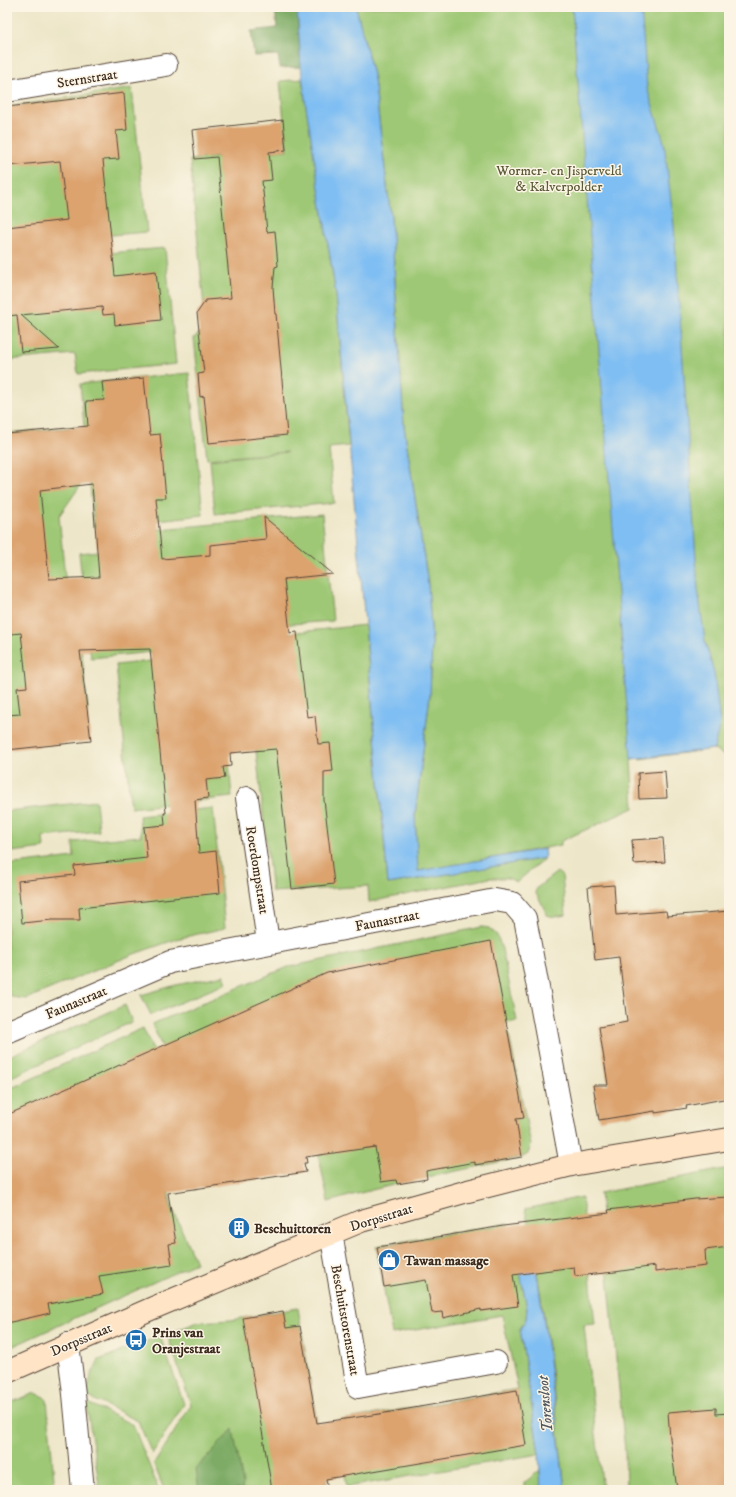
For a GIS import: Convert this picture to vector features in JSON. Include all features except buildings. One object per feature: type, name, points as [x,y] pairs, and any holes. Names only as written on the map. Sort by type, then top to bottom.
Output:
[{"type":"street","name":"Sternstraat","points":[[7,91],[166,65]]},
{"type":"street","name":"Roerdompstraat","points":[[247,798],[268,942]]},
{"type":"street","name":"Faunastraat","points":[[7,1032],[170,962],[268,942],[495,900],[512,903],[525,918],[571,1165]]},
{"type":"street","name":"Dorpsstraat","points":[[7,1372],[68,1344],[331,1233],[361,1222],[468,1191],[571,1165],[729,1139]]},
{"type":"street","name":"Beschuitstorenstraat","points":[[331,1233],[358,1387],[496,1362]]},
{"type":"street","points":[[68,1344],[83,1490]]},
{"type":"green space","points":[[275,7],[297,7],[301,67],[280,68],[278,55],[254,56],[251,31],[277,28]]},
{"type":"green space","name":"Wormer- en Jisperveld & Kalverpolder","points":[[356,7],[729,7],[729,759],[714,749],[640,759],[635,758],[631,760],[634,808],[561,841],[561,845],[418,872],[415,815],[430,695],[432,642],[428,584],[404,426],[391,218],[374,79]]},
{"type":"green space","points":[[302,79],[336,295],[349,446],[329,448],[334,503],[215,514],[210,460],[287,452],[207,459],[194,338],[206,328],[190,160],[287,150],[280,81]]},
{"type":"green space","points":[[132,88],[147,232],[7,244],[7,107]]},
{"type":"green space","points":[[165,248],[176,364],[78,374],[75,354],[7,360],[7,262]]},
{"type":"green space","points":[[189,373],[203,515],[94,527],[80,384]]},
{"type":"green space","points":[[76,427],[80,486],[59,516],[70,628],[79,628],[88,710],[7,719],[7,433]]},
{"type":"green space","points":[[322,514],[333,621],[207,630],[192,648],[91,658],[79,553],[152,545],[150,530]]},
{"type":"green space","points":[[365,625],[388,884],[545,858],[517,882],[508,878],[490,878],[369,902],[368,886],[272,892],[256,751],[241,739],[230,639]]},
{"type":"green space","points":[[219,653],[232,797],[131,808],[116,665]]},
{"type":"green space","points":[[96,801],[99,831],[43,837],[44,848],[12,852],[7,811]]},
{"type":"green space","points":[[213,808],[225,928],[180,938],[134,954],[26,999],[12,997],[7,990],[7,865],[74,857],[73,842],[141,836],[139,816]]},
{"type":"green space","points":[[557,872],[562,876],[566,915],[554,917],[547,915],[535,892],[538,887]]},
{"type":"green space","points":[[482,927],[489,928],[497,935],[502,949],[517,1021],[406,1043],[408,1052],[508,1030],[531,1145],[528,1154],[523,1157],[401,1183],[328,1202],[318,1152],[197,1126],[152,1024],[288,967]]},
{"type":"green space","points":[[224,975],[227,983],[151,1015],[141,995],[176,985]]},
{"type":"green space","points":[[125,1005],[132,1022],[7,1079],[7,1057]]},
{"type":"green space","points":[[143,1028],[189,1130],[7,1214],[7,1090]]},
{"type":"green space","points":[[161,1149],[171,1205],[196,1263],[7,1349],[7,1219]]},
{"type":"green space","points":[[729,1168],[729,1490],[626,1490],[625,1451],[600,1193]]},
{"type":"green space","points":[[582,1197],[595,1324],[584,1325],[603,1490],[565,1490],[544,1314],[525,1209]]},
{"type":"green space","points":[[508,1223],[514,1241],[527,1308],[526,1319],[520,1329],[539,1454],[347,1487],[336,1421],[518,1389],[502,1315],[392,1334],[376,1246]]},
{"type":"green space","points":[[298,1308],[328,1490],[164,1490],[154,1464],[191,1405],[167,1334],[198,1322],[231,1320]]},
{"type":"green space","points":[[160,1336],[184,1404],[152,1454],[138,1421],[87,1396],[91,1375],[99,1360]]},
{"type":"green space","points":[[35,1393],[43,1396],[47,1400],[55,1490],[7,1490],[7,1404]]},
{"type":"green space","points":[[86,1402],[133,1425],[159,1490],[100,1490]]},
{"type":"green space","points":[[233,1429],[243,1484],[242,1490],[199,1490],[196,1469]]},
{"type":"green space","points":[[540,1470],[541,1490],[524,1490],[524,1483]]},
{"type":"water","points":[[297,7],[356,7],[374,79],[391,218],[404,426],[428,584],[432,642],[430,695],[415,815],[418,871],[544,849],[545,858],[388,884],[336,295],[306,107],[301,67]]},
{"type":"water","points":[[572,7],[641,7],[647,88],[664,142],[674,225],[698,589],[705,641],[714,672],[720,723],[714,749],[631,759]]},
{"type":"water","name":"Torensloot","points":[[532,1240],[545,1328],[565,1490],[541,1490],[539,1454],[520,1329],[526,1319],[527,1308],[514,1241]]},
{"type":"place","name":"Beschuittoren","points":[[239,1228]]},
{"type":"place","name":"Tawan massage","points":[[389,1260]]},
{"type":"place","name":"Prins van Oranjestraat","points":[[136,1340]]}]
